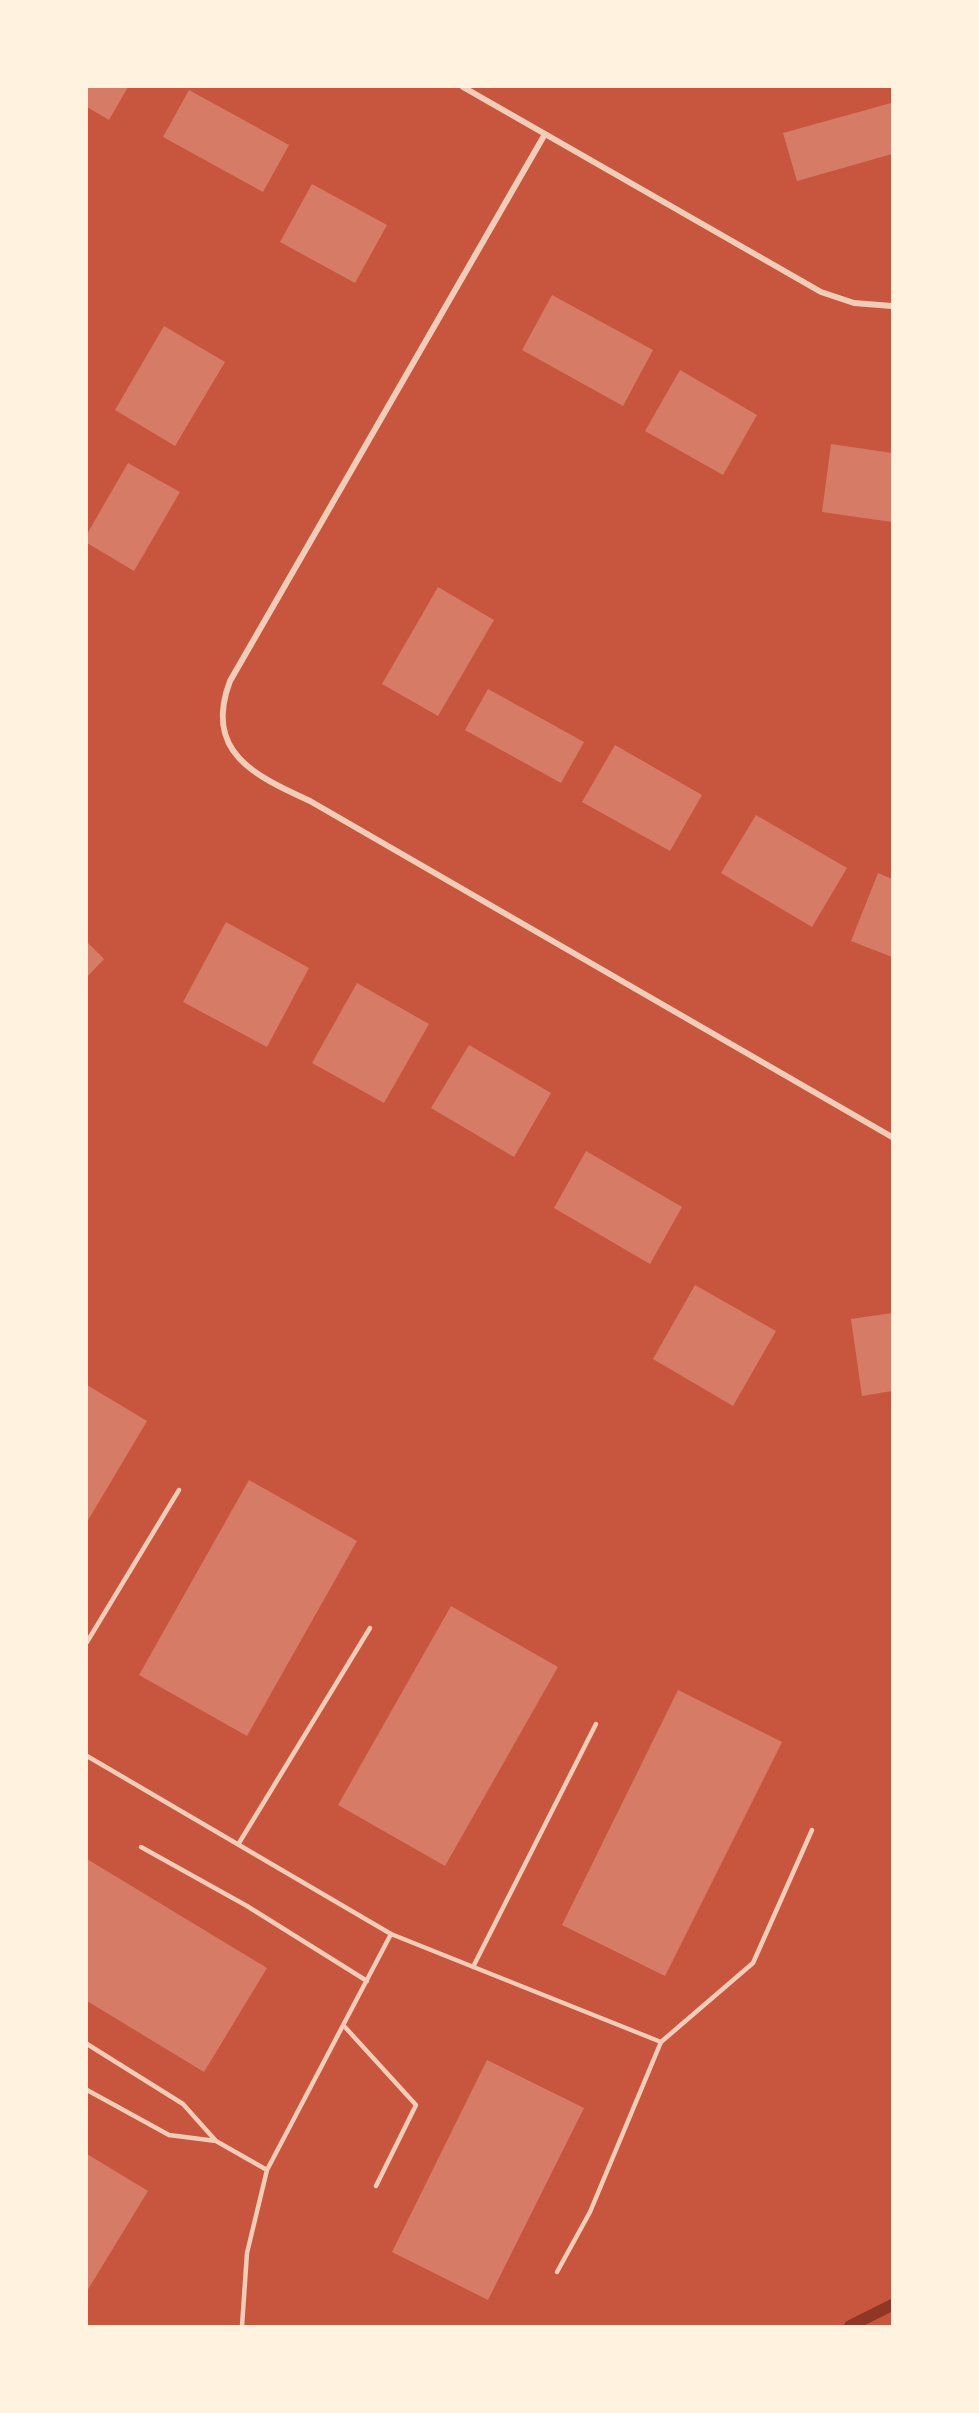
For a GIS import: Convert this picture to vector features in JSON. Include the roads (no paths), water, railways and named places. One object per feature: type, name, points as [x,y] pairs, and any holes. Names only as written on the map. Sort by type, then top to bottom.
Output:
[{"type":"street","points":[[463,87],[821,292],[854,303],[892,306]]},
{"type":"street","points":[[545,134],[230,681],[222,701],[222,726],[231,750],[245,766],[279,787],[310,801],[892,1137]]},
{"type":"lane","points":[[87,1642],[179,1490]]},
{"type":"lane","points":[[239,1843],[370,1628]]},
{"type":"lane","points":[[473,1967],[596,1724]]},
{"type":"lane","points":[[87,1756],[391,1934],[661,2042]]},
{"type":"lane","points":[[557,2272],[590,2212],[661,2042],[753,1963],[812,1830]]},
{"type":"lane","points":[[141,1847],[247,1906],[367,1981]]},
{"type":"lane","points":[[242,2326],[247,2253],[267,2170],[391,1934]]},
{"type":"lane","points":[[344,2026],[416,2105],[376,2186]]},
{"type":"lane","points":[[87,2044],[183,2104],[216,2141],[267,2170]]},
{"type":"lane","points":[[87,2091],[169,2136],[216,2141]]},
{"type":"waterway","points":[[850,2326],[892,2305]]}]
